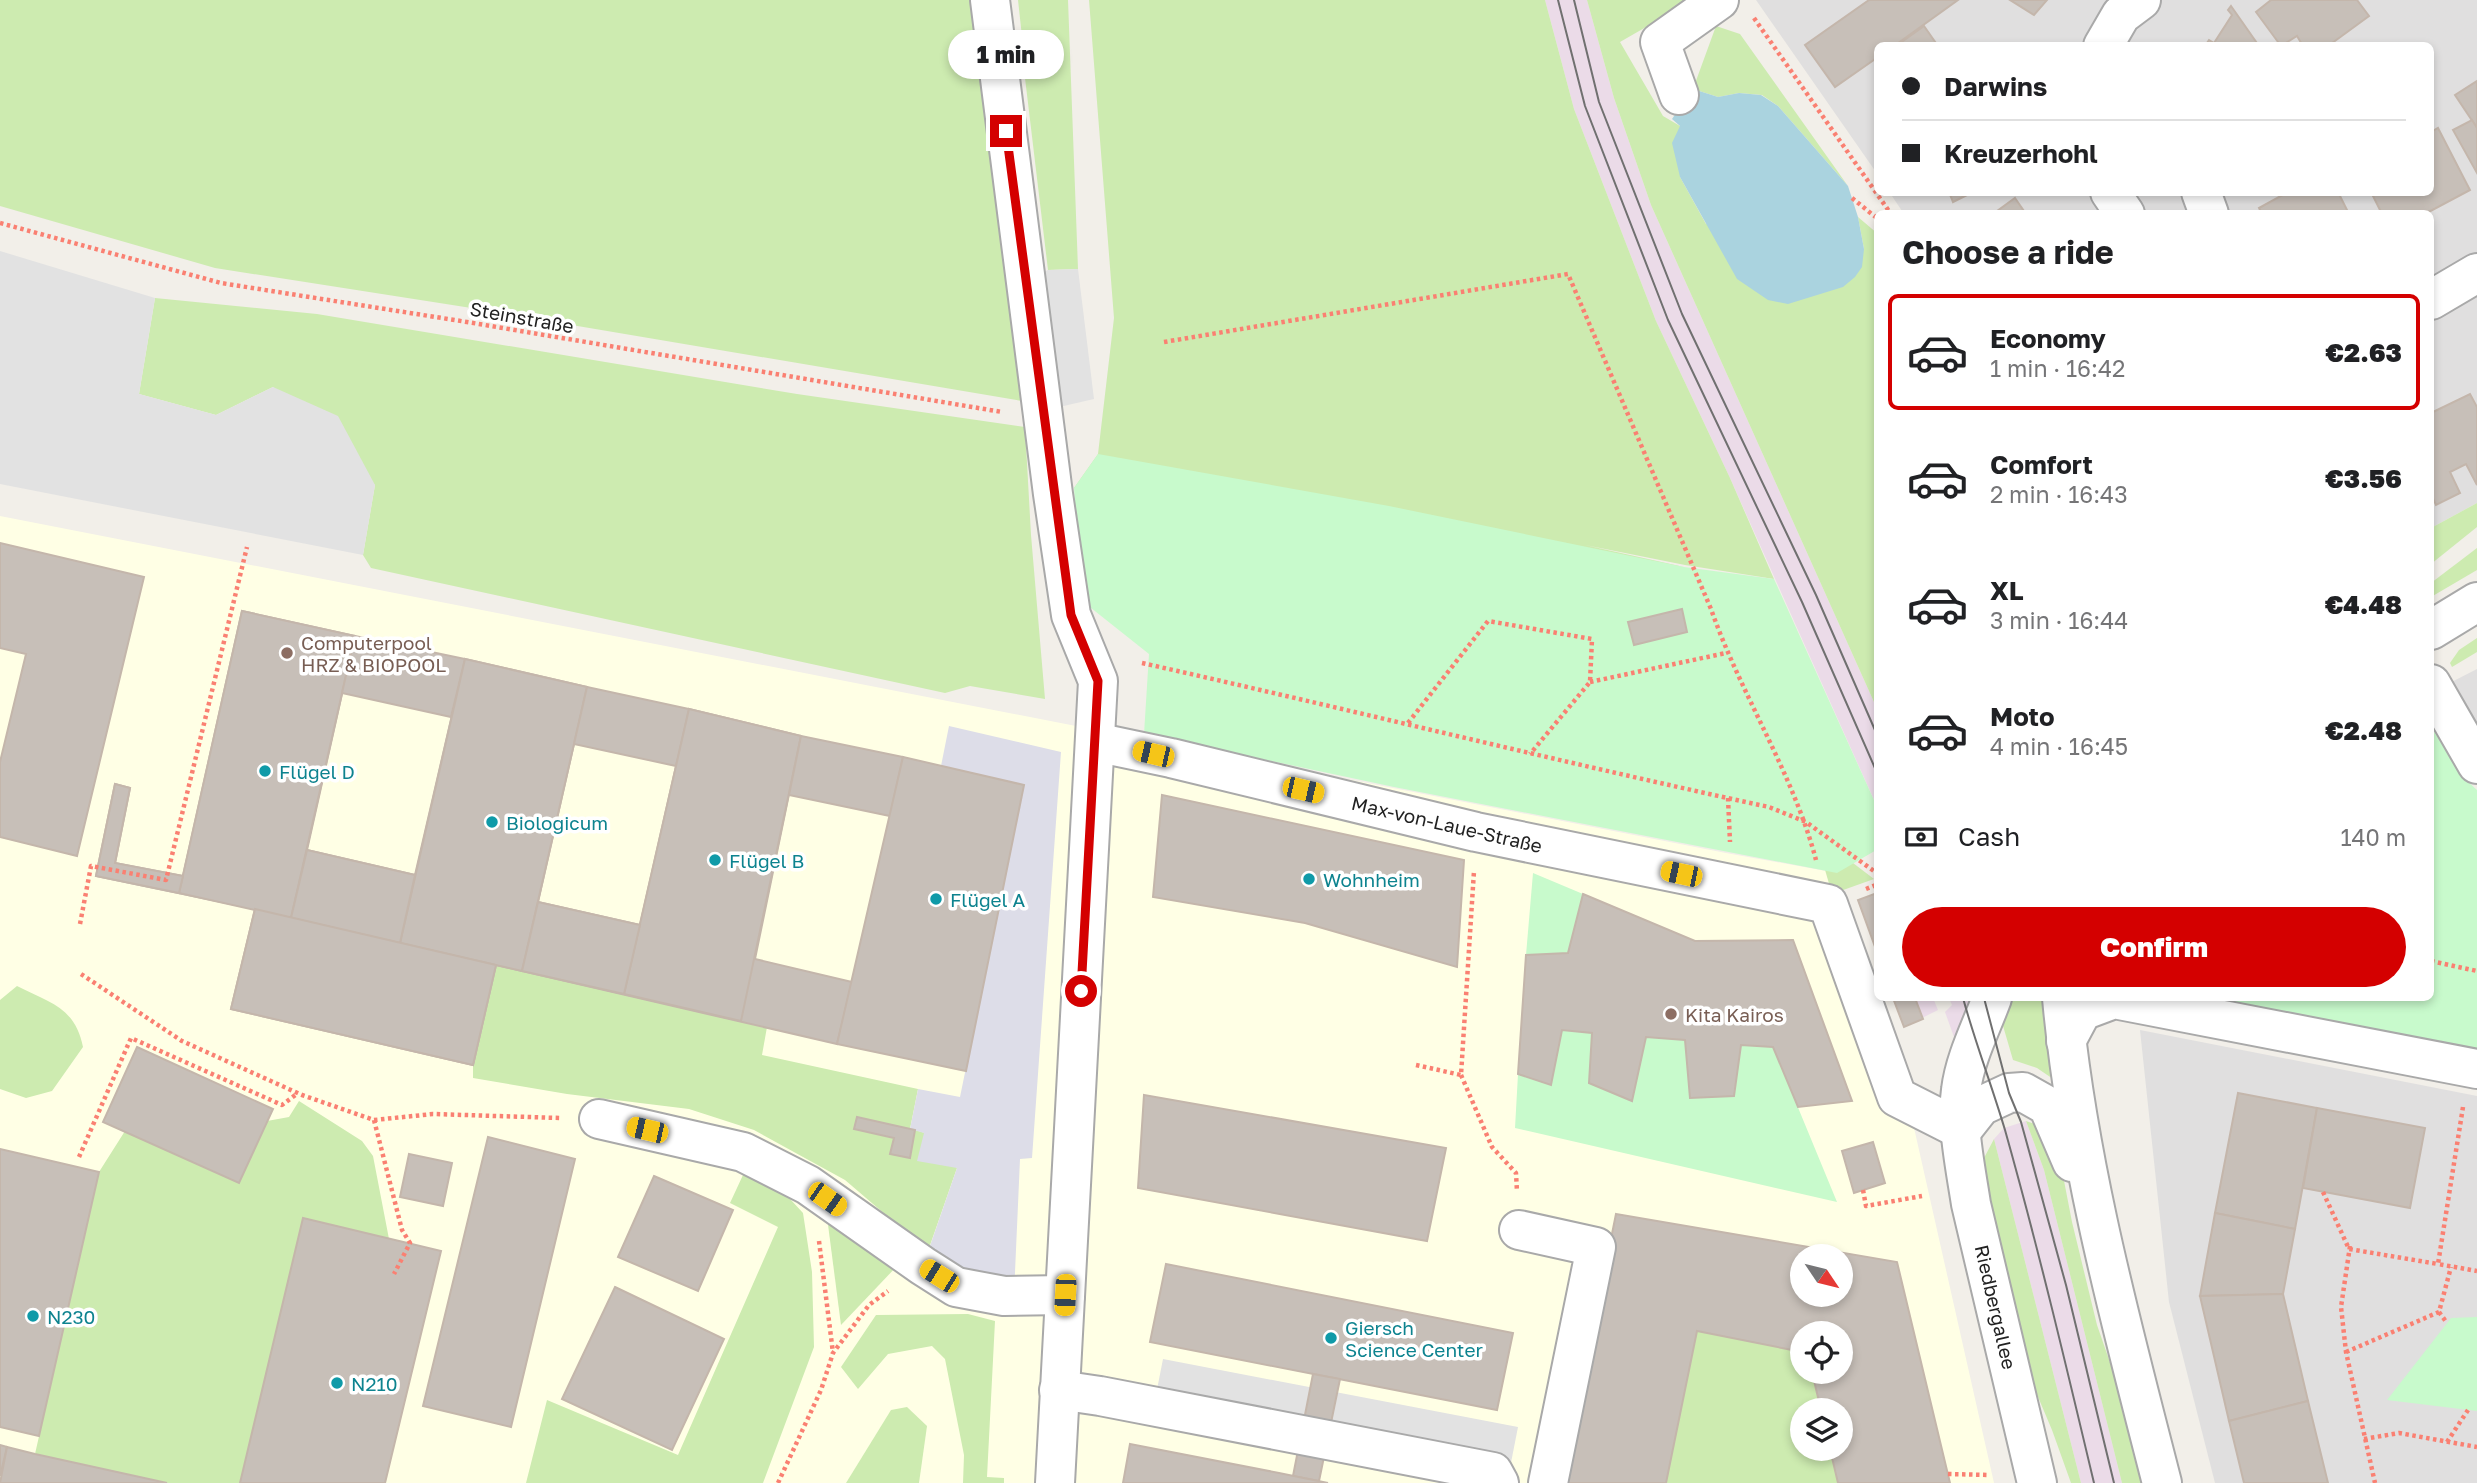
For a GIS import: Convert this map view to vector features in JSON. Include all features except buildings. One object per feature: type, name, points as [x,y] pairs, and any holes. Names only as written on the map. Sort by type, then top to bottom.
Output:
[{"type":"street","points":[[990,0],[1071,615],[1098,681],[1055,1483]]},
{"type":"street","points":[[2105,42],[2121,15],[2141,0]]},
{"type":"street","points":[[1679,95],[1660,42],[1734,6]]},
{"type":"street","points":[[2434,298],[2477,273]]},
{"type":"street","points":[[2434,628],[2477,602]]},
{"type":"street","points":[[2434,689],[2477,764]]},
{"type":"street","name":"Max-von-Laue-Straße","points":[[1095,742],[1476,832],[1828,904]]},
{"type":"street","points":[[1828,904],[1897,1097],[1962,1130],[1981,1106],[2009,1093],[2023,1092],[2048,1107],[2096,1213]]},
{"type":"street","name":"Riedbergallee","points":[[1991,1001],[1974,1040],[1961,1091],[1962,1130],[1971,1204],[2037,1483]]},
{"type":"street","points":[[2062,1001],[2066,1041],[2104,1256],[2162,1483]]},
{"type":"street","points":[[2066,1041],[2082,1011],[2109,1001]]},
{"type":"street","points":[[2124,1001],[2473,1068]]},
{"type":"street","points":[[599,1119],[743,1152],[808,1185],[956,1287],[1004,1296],[1065,1295]]},
{"type":"street","points":[[1519,1230],[1596,1247],[1548,1483]]},
{"type":"street","points":[[1059,1390],[1493,1472],[1499,1483]]},
{"type":"path","points":[[1734,6],[1874,191]]},
{"type":"path","points":[[1877,196],[1888,210]]},
{"type":"path","points":[[1852,198],[1874,216]]},
{"type":"path","name":"Steinstraße","points":[[0,223],[221,283],[1043,418]]},
{"type":"path","points":[[1164,342],[1568,274],[1726,653],[1806,822],[1828,904]]},
{"type":"path","points":[[80,925],[91,866],[166,880],[247,547]]},
{"type":"path","points":[[1408,723],[1488,621],[1592,639],[1590,682],[1530,754]]},
{"type":"path","points":[[1590,682],[1726,653]]},
{"type":"path","points":[[1142,663],[1769,807],[1806,822],[1874,871]]},
{"type":"path","points":[[1476,832],[1461,1075],[1492,1147],[1516,1173],[1519,1230]]},
{"type":"path","points":[[2434,962],[2477,971]]},
{"type":"path","points":[[81,974],[182,1041],[298,1093],[374,1120],[433,1114],[599,1119]]},
{"type":"path","points":[[79,1157],[131,1038],[282,1105],[298,1093]]},
{"type":"path","points":[[1416,1065],[1461,1075]]},
{"type":"path","points":[[2438,1264],[2473,1068]]},
{"type":"path","points":[[374,1120],[402,1230],[410,1243],[394,1273]]},
{"type":"path","points":[[808,1185],[817,1226],[833,1353]]},
{"type":"path","points":[[1863,1190],[1866,1206],[1922,1196]]},
{"type":"path","points":[[2323,1192],[2350,1246],[2349,1249],[2477,1271]]},
{"type":"path","points":[[2350,1246],[2341,1307],[2346,1352],[2375,1483]]},
{"type":"path","points":[[778,1483],[821,1390],[833,1353],[869,1305],[923,1266]]},
{"type":"path","points":[[2439,1312],[2451,1267]]},
{"type":"path","points":[[2346,1352],[2439,1312]]},
{"type":"path","points":[[2439,1312],[2447,1322]]},
{"type":"path","points":[[2447,1441],[2468,1410]]},
{"type":"path","points":[[2364,1439],[2399,1433],[2477,1447]]},
{"type":"path","points":[[1948,1474],[1990,1475]]},
{"type":"shaded area","points":[[1545,0],[1587,0],[1614,98],[1651,205],[1874,702],[1874,800],[1730,478],[1656,321],[1574,109]]},
{"type":"shaded area","points":[[1756,0],[2477,0],[2477,503],[2434,526],[2434,210],[1901,210],[1892,196],[2434,196],[2434,42],[1874,42],[1874,169]]},
{"type":"shaded area","points":[[0,251],[155,298],[139,394],[216,415],[273,387],[338,416],[375,485],[363,555],[0,484]]},
{"type":"shaded area","points":[[1078,269],[1094,399],[1055,408],[1036,276],[1048,270]]},
{"type":"shaded area","points":[[0,516],[1837,873],[1874,993],[1874,1001],[1876,1001],[1910,1110],[1994,1483],[0,1483]]},
{"type":"shaded area","points":[[2477,669],[2477,764],[2434,691]]},
{"type":"shaded area","points":[[949,726],[1061,752],[1032,1158],[1020,1159],[1014,1295],[923,1266],[957,1168],[917,1161],[924,1133],[910,1129],[918,1089],[960,1097],[1024,785],[941,766]]},
{"type":"shaded area","points":[[1894,1001],[1934,1001],[1938,1010],[1904,1027]]},
{"type":"shaded area","points":[[1950,1001],[1975,1001],[1954,1037],[1945,1012],[1952,1005]]},
{"type":"shaded area","points":[[2140,1030],[2477,1096],[2477,1483],[2215,1483],[2169,1302]]},
{"type":"shaded area","points":[[2026,1121],[2044,1170],[2122,1483],[2081,1483],[1994,1139],[2004,1128]]},
{"type":"shaded area","points":[[1163,1359],[1518,1427],[1507,1483],[1150,1425]]},
{"type":"green space","points":[[0,0],[975,0],[1022,401],[465,307],[215,268],[0,206]]},
{"type":"green space","points":[[1018,0],[1068,0],[1078,269],[1048,270],[1025,78],[1032,73],[1031,60],[1024,55]]},
{"type":"green space","points":[[1089,0],[1545,0],[1574,109],[1656,321],[1774,579],[1585,545],[1684,567],[1074,488],[1098,454],[1114,318]]},
{"type":"green space","points":[[1587,0],[1693,0],[1620,42],[1663,116],[1680,126],[1680,177],[1706,224],[1864,249],[1858,217],[1874,231],[1874,702],[1651,205],[1614,98]]},
{"type":"green space","points":[[1716,26],[1740,34],[1848,186],[1778,106],[1762,95],[1739,93],[1718,97],[1693,89]]},
{"type":"green space","points":[[155,298],[317,314],[797,394],[1025,427],[1045,699],[970,686],[945,693],[371,568],[363,555],[375,485],[273,387],[216,415],[139,394]]},
{"type":"green space","points":[[1098,454],[1389,506],[1684,567],[1774,579],[1874,800],[1874,851],[1837,873],[1394,787],[1144,734],[1149,654],[1081,600],[1074,488]]},
{"type":"green space","points":[[2477,503],[2477,527],[2434,562],[2434,526]]},
{"type":"green space","points":[[2477,548],[2477,570],[2434,595],[2434,581]]},
{"type":"green space","points":[[2477,638],[2477,652],[2452,667],[2450,663],[2459,650]]},
{"type":"green space","points":[[2434,732],[2464,778],[2477,790],[2477,1051],[2206,1001],[2434,1001]]},
{"type":"green space","points":[[1828,844],[1874,879],[1832,894],[1819,849]]},
{"type":"green space","points":[[1533,873],[1583,894],[1568,953],[1526,955]]},
{"type":"green space","points":[[496,965],[767,1027],[762,1055],[918,1089],[910,1129],[857,1117],[854,1129],[894,1138],[891,1154],[909,1158],[915,1130],[925,1133],[957,1168],[928,1251],[845,1180],[754,1130],[689,1109],[567,1094],[473,1078],[473,1065]]},
{"type":"green space","points":[[17,986],[50,1002],[67,1015],[74,1023],[83,1047],[52,1091],[26,1098],[0,1089],[0,1000]]},
{"type":"green space","points":[[2012,1001],[2043,1001],[2045,1022],[2059,1083],[2037,1068],[2013,1060],[2001,1019]]},
{"type":"green space","points":[[1562,1030],[1592,1033],[1590,1083],[1632,1101],[1646,1037],[1685,1040],[1690,1098],[1733,1096],[1741,1045],[1773,1047],[1837,1202],[1515,1128],[1518,1074],[1551,1084]]},
{"type":"green space","points":[[299,1101],[362,1141],[373,1156],[389,1239],[303,1219],[240,1483],[167,1483],[35,1454],[99,1172],[125,1131],[239,1183],[267,1121],[289,1117]]},
{"type":"green space","points":[[2026,1121],[2044,1127],[2059,1155],[2097,1325],[2122,1397],[2147,1483],[2122,1483],[2044,1170]]},
{"type":"green space","points":[[1994,1139],[2081,1483],[2071,1483],[2033,1385],[1985,1189],[1984,1158]]},
{"type":"green space","points":[[743,1175],[779,1187],[803,1213],[812,1272],[814,1347],[763,1483],[526,1483],[547,1400],[678,1455],[778,1227],[730,1203]]},
{"type":"green space","points":[[827,1217],[897,1266],[841,1325]]},
{"type":"green space","points":[[968,1314],[995,1321],[987,1477],[1004,1478],[1004,1483],[963,1483],[964,1455],[945,1359],[932,1346],[888,1354],[858,1389],[841,1367],[876,1315]]},
{"type":"green space","points":[[2477,1317],[2477,1411],[2387,1400],[2451,1318]]},
{"type":"green space","points":[[1697,1331],[1790,1350],[1790,1384],[1815,1384],[1818,1398],[1790,1398],[1790,1461],[1833,1461],[1838,1483],[1666,1483]]},
{"type":"green space","points":[[907,1407],[927,1426],[919,1483],[846,1483],[891,1410]]},
{"type":"water","points":[[1693,89],[1718,97],[1739,93],[1761,95],[1778,106],[1848,186],[1864,249],[1862,267],[1843,287],[1788,304],[1768,300],[1737,279],[1680,177],[1672,143],[1680,126],[1672,119]]},
{"type":"tram line","points":[[1558,0],[1585,106],[1668,320],[1802,602],[1874,766]]},
{"type":"tram line","points":[[1574,0],[1599,102],[1682,314],[1816,595],[1874,728]]},
{"type":"tram line","points":[[1964,1001],[2017,1174],[2094,1483]]},
{"type":"tram line","points":[[1985,1001],[2066,1285],[2114,1483]]},
{"type":"place","name":"Computerpool HRZ & BIOPOOL","points":[[287,653]]},
{"type":"place","name":"Flügel D","points":[[265,771]]},
{"type":"place","name":"Biologicum","points":[[492,822]]},
{"type":"place","name":"Flügel B","points":[[715,860]]},
{"type":"place","name":"Wohnheim","points":[[1309,879]]},
{"type":"place","name":"Flügel A","points":[[936,899]]},
{"type":"place","name":"Kita Kairos","points":[[1671,1014]]},
{"type":"place","name":"N230","points":[[33,1316]]},
{"type":"place","name":"Giersch Science Center","points":[[1331,1338]]},
{"type":"place","name":"N210","points":[[337,1383]]},
{"type":"route","points":[[1006,131],[1071,615],[1098,681],[1081,991]]}]
